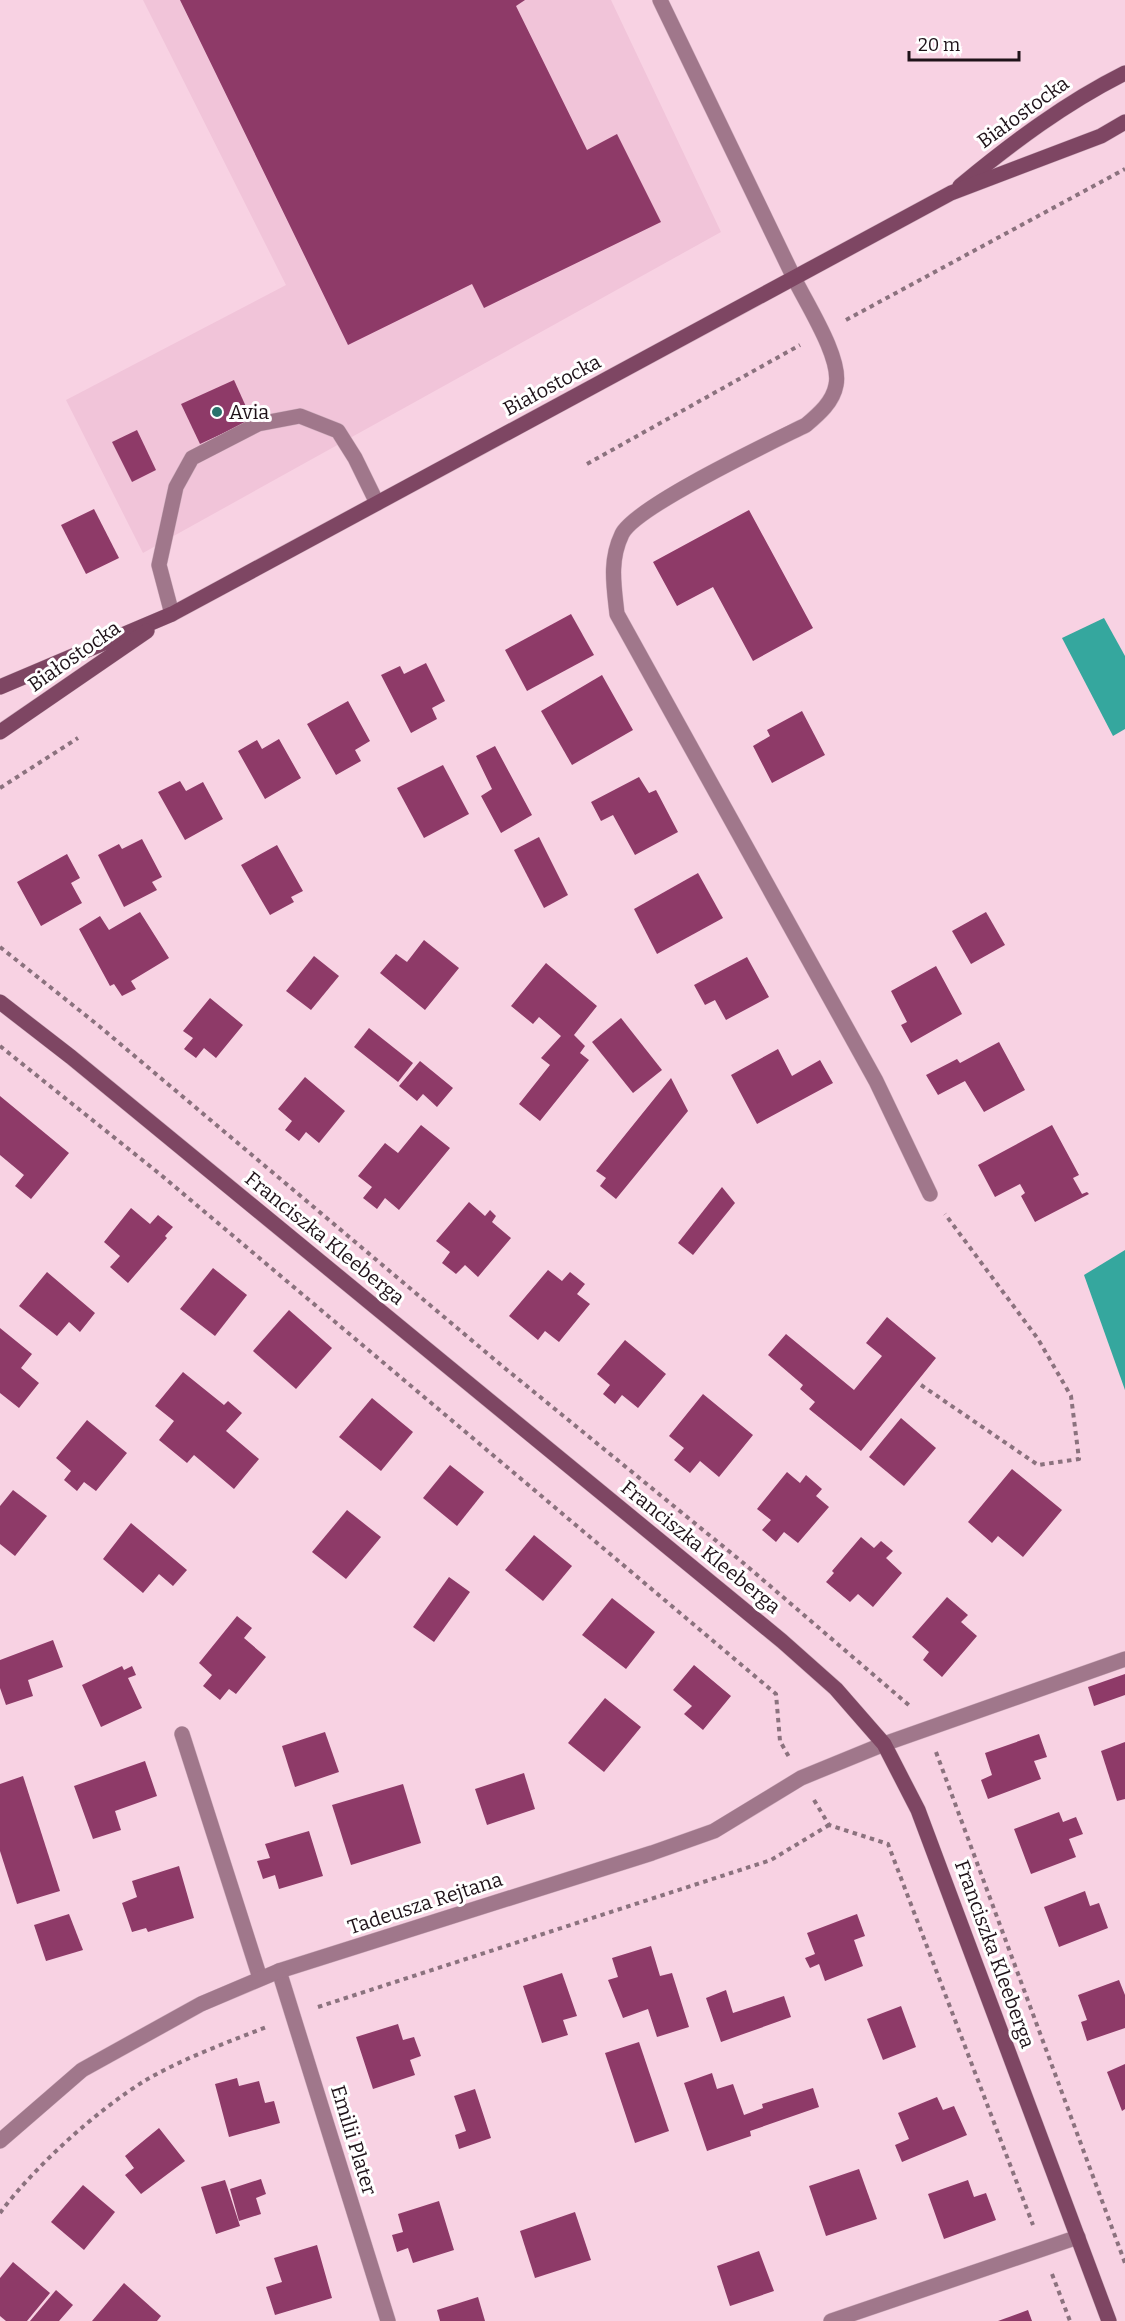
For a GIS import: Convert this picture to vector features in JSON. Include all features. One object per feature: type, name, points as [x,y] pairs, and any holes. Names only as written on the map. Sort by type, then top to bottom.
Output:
[{"type":"street","points":[[660,0],[834,358],[837,384],[824,410],[806,424],[652,506],[623,532],[612,566],[617,614],[876,1082],[930,1194]]},
{"type":"street","name":"Białostocka","points":[[951,193],[1005,148],[1086,93],[1125,73]]},
{"type":"street","name":"Białostocka","points":[[0,687],[172,614],[951,193],[1101,136],[1125,122]]},
{"type":"street","points":[[172,614],[159,565],[176,487],[192,458],[258,424],[300,416],[338,431],[356,458],[377,503]]},
{"type":"street","name":"Białostocka","points":[[0,732],[172,614]]},
{"type":"street","name":"Franciszka Kleeberga","points":[[0,1002],[89,1072],[782,1641],[836,1689],[884,1744],[918,1810],[1109,2321]]},
{"type":"street","name":"Tadeusza Rejtana","points":[[0,2141],[82,2070],[192,2009],[260,1978],[652,1853],[714,1831],[801,1778],[884,1744],[1125,1659]]},
{"type":"street","points":[[182,1734],[260,1978]]},
{"type":"street","name":"Emilii Plater","points":[[279,1971],[388,2321]]},
{"type":"street","points":[[831,2321],[1078,2237]]},
{"type":"path","points":[[586,464],[821,333],[1125,169]]},
{"type":"path","points":[[0,788],[78,738]]},
{"type":"path","points":[[0,946],[99,1026],[430,1306],[817,1625],[923,1718],[1125,2263]]},
{"type":"path","points":[[0,1046],[161,1175],[776,1694],[780,1741],[829,1825],[888,1844],[1070,2321]]},
{"type":"path","points":[[921,1385],[1038,1465],[1079,1459],[1071,1395],[1038,1339],[930,1194]]},
{"type":"path","points":[[0,2213],[14,2193],[60,2149],[146,2080],[211,2049],[293,2016],[771,1860],[829,1825]]},
{"type":"shaded area","points":[[143,0],[611,0],[721,232],[143,553],[66,400],[286,285]]},
{"type":"shaded area","points":[[1104,618],[1125,656],[1125,729],[1113,736],[1062,638]]},
{"type":"shaded area","points":[[1125,1250],[1125,1390],[1084,1275]]},
{"type":"building","points":[[180,0],[525,0],[516,6],[587,150],[617,134],[661,222],[484,308],[472,284],[348,345]]},
{"type":"building","name":"Avia","points":[[234,380],[252,420],[200,444],[181,404]]},
{"type":"building","points":[[137,430],[156,470],[132,482],[112,442]]},
{"type":"building","points":[[94,509],[119,558],[86,574],[61,525]]},
{"type":"building","points":[[749,510],[813,628],[753,661],[713,587],[677,606],[653,562]]},
{"type":"building","points":[[571,614],[594,655],[527,691],[505,650]]},
{"type":"building","points":[[426,663],[445,701],[432,708],[437,719],[411,733],[381,675],[400,666],[404,674]]},
{"type":"building","points":[[602,675],[633,730],[572,765],[541,711]]},
{"type":"building","points":[[348,701],[370,741],[355,750],[361,761],[336,775],[307,724]]},
{"type":"building","points":[[802,711],[825,755],[772,783],[753,746],[770,736],[767,730]]},
{"type":"building","points":[[279,739],[301,778],[265,799],[238,751],[257,740],[262,749]]},
{"type":"building","points":[[495,746],[532,815],[501,833],[481,796],[492,789],[476,756]]},
{"type":"building","points":[[443,765],[469,814],[424,838],[397,788]]},
{"type":"building","points":[[639,777],[649,793],[656,790],[678,832],[635,855],[613,815],[601,821],[591,802]]},
{"type":"building","points":[[180,781],[186,791],[203,782],[223,819],[185,840],[158,792]]},
{"type":"building","points":[[539,837],[568,895],[544,908],[514,850]]},
{"type":"building","points":[[142,839],[162,877],[152,882],[157,890],[124,907],[98,855],[119,844],[122,849]]},
{"type":"building","points":[[277,845],[303,891],[291,897],[294,902],[270,915],[241,865]]},
{"type":"building","points":[[67,854],[80,878],[71,883],[82,903],[41,926],[17,882]]},
{"type":"building","points":[[698,873],[723,918],[657,954],[634,909]]},
{"type":"building","points":[[140,912],[169,958],[131,981],[136,989],[122,996],[114,984],[110,986],[79,929],[100,916],[109,930]]},
{"type":"building","points":[[986,912],[1005,945],[971,964],[952,931]]},
{"type":"building","points":[[424,940],[459,968],[425,1010],[380,973],[396,954],[407,962]]},
{"type":"building","points":[[314,956],[339,976],[311,1010],[286,991]]},
{"type":"building","points":[[747,957],[769,997],[726,1020],[715,1000],[705,1005],[694,985]]},
{"type":"building","points":[[546,963],[597,1006],[574,1035],[585,1046],[580,1053],[589,1060],[540,1121],[519,1104],[550,1065],[541,1058],[561,1036],[539,1017],[533,1024],[511,1006]]},
{"type":"building","points":[[936,966],[962,1014],[911,1043],[901,1025],[907,1022],[891,991]]},
{"type":"building","points":[[210,998],[243,1025],[216,1058],[204,1048],[196,1058],[184,1049],[193,1038],[183,1031]]},
{"type":"building","points":[[621,1018],[662,1070],[633,1093],[592,1042]]},
{"type":"building","points":[[369,1028],[413,1063],[398,1082],[354,1047]]},
{"type":"building","points":[[999,1042],[1025,1090],[984,1112],[965,1081],[938,1095],[926,1075],[957,1059],[960,1063]]},
{"type":"building","points":[[778,1049],[792,1076],[820,1060],[833,1083],[757,1124],[731,1075]]},
{"type":"building","points":[[420,1061],[453,1088],[437,1107],[423,1094],[417,1101],[399,1086]]},
{"type":"building","points":[[305,1077],[345,1111],[319,1143],[306,1132],[299,1141],[285,1130],[292,1121],[278,1109]]},
{"type":"building","points":[[671,1078],[688,1111],[616,1199],[600,1186],[606,1178],[596,1171]]},
{"type":"building","points":[[0,1096],[69,1153],[31,1199],[15,1186],[24,1175],[0,1155]]},
{"type":"building","points":[[421,1125],[450,1148],[399,1210],[385,1198],[377,1209],[363,1198],[372,1187],[358,1176],[385,1143],[398,1153]]},
{"type":"building","points":[[1052,1125],[1079,1175],[1073,1178],[1082,1194],[1087,1192],[1089,1194],[1035,1222],[1021,1196],[1025,1193],[1020,1184],[995,1197],[978,1165]]},
{"type":"building","points":[[722,1187],[735,1203],[693,1255],[678,1243]]},
{"type":"building","points":[[469,1202],[485,1216],[490,1210],[496,1216],[492,1222],[511,1238],[478,1277],[465,1265],[456,1274],[442,1263],[450,1252],[436,1241]]},
{"type":"building","points":[[131,1208],[150,1224],[158,1215],[173,1227],[165,1236],[167,1238],[128,1283],[110,1267],[120,1256],[104,1242]]},
{"type":"building","points":[[213,1268],[247,1295],[215,1336],[180,1309]]},
{"type":"building","points":[[548,1270],[562,1281],[570,1272],[585,1284],[577,1294],[590,1304],[559,1342],[545,1331],[538,1340],[509,1316]]},
{"type":"building","points":[[47,1272],[95,1313],[80,1332],[69,1322],[57,1336],[19,1306]]},
{"type":"building","points":[[289,1310],[332,1348],[296,1389],[253,1351]]},
{"type":"building","points":[[887,1317],[936,1358],[861,1451],[809,1409],[815,1402],[800,1389],[803,1385],[768,1355],[786,1334],[854,1390],[882,1356],[866,1343]]},
{"type":"building","points":[[0,1328],[32,1354],[21,1368],[39,1383],[19,1408],[0,1393]]},
{"type":"building","points":[[625,1340],[666,1374],[638,1408],[622,1395],[615,1404],[603,1394],[610,1385],[597,1374]]},
{"type":"building","points":[[183,1372],[224,1405],[228,1401],[242,1413],[226,1431],[259,1459],[234,1489],[194,1455],[187,1463],[159,1440],[174,1421],[155,1406]]},
{"type":"building","points":[[703,1394],[753,1435],[719,1477],[700,1461],[690,1473],[674,1460],[684,1448],[669,1436]]},
{"type":"building","points":[[372,1398],[413,1432],[381,1471],[339,1437]]},
{"type":"building","points":[[901,1418],[936,1448],[904,1486],[869,1457]]},
{"type":"building","points":[[87,1420],[127,1453],[96,1491],[84,1482],[77,1491],[64,1480],[71,1471],[56,1458]]},
{"type":"building","points":[[450,1465],[484,1492],[457,1526],[423,1498]]},
{"type":"building","points":[[1012,1469],[1062,1510],[1023,1557],[998,1536],[992,1543],[968,1522]]},
{"type":"building","points":[[787,1472],[800,1483],[806,1475],[822,1489],[816,1496],[829,1507],[798,1543],[784,1532],[776,1542],[762,1530],[771,1520],[757,1509]]},
{"type":"building","points":[[13,1490],[47,1516],[15,1556],[0,1544],[0,1506]]},
{"type":"building","points":[[347,1510],[381,1537],[346,1579],[312,1552]]},
{"type":"building","points":[[131,1523],[187,1570],[173,1586],[159,1574],[143,1593],[103,1559]]},
{"type":"building","points":[[534,1535],[572,1566],[543,1601],[505,1570]]},
{"type":"building","points":[[861,1537],[874,1548],[881,1541],[893,1551],[886,1558],[902,1573],[873,1607],[858,1594],[850,1602],[826,1582],[834,1573],[832,1571]]},
{"type":"building","points":[[449,1577],[470,1592],[434,1642],[413,1627]]},
{"type":"building","points":[[947,1597],[968,1615],[961,1622],[977,1636],[942,1677],[923,1660],[929,1652],[912,1637]]},
{"type":"building","points":[[612,1598],[655,1632],[626,1669],[582,1635]]},
{"type":"building","points":[[237,1616],[252,1628],[244,1638],[266,1657],[236,1694],[229,1689],[220,1700],[203,1686],[212,1675],[199,1663]]},
{"type":"building","points":[[53,1640],[63,1667],[28,1680],[33,1696],[6,1705],[0,1688],[0,1660]]},
{"type":"building","points":[[694,1665],[731,1696],[703,1730],[684,1714],[692,1706],[673,1690]]},
{"type":"building","points":[[122,1666],[124,1670],[132,1666],[136,1675],[128,1678],[142,1708],[101,1727],[82,1685]]},
{"type":"building","points":[[1125,1674],[1125,1695],[1094,1706],[1088,1687]]},
{"type":"building","points":[[605,1698],[641,1727],[604,1772],[568,1743]]},
{"type":"building","points":[[325,1732],[339,1772],[295,1787],[282,1746]]},
{"type":"building","points":[[1039,1734],[1047,1757],[1034,1761],[1041,1779],[988,1799],[981,1780],[992,1775],[985,1753]]},
{"type":"building","points":[[1125,1742],[1125,1799],[1117,1801],[1101,1751]]},
{"type":"building","points":[[145,1761],[157,1796],[115,1811],[121,1830],[93,1839],[74,1786]]},
{"type":"building","points":[[524,1773],[535,1809],[487,1825],[475,1789]]},
{"type":"building","points":[[23,1776],[60,1891],[17,1904],[0,1851],[0,1784]]},
{"type":"building","points":[[403,1784],[421,1843],[351,1865],[332,1805]]},
{"type":"building","points":[[1059,1812],[1063,1822],[1076,1817],[1083,1834],[1069,1839],[1076,1857],[1031,1874],[1014,1829]]},
{"type":"building","points":[[309,1831],[323,1876],[279,1889],[275,1875],[263,1879],[257,1861],[270,1858],[265,1844]]},
{"type":"building","points":[[179,1866],[194,1918],[148,1932],[146,1928],[132,1932],[122,1903],[137,1897],[132,1881]]},
{"type":"building","points":[[1085,1891],[1090,1906],[1099,1903],[1108,1928],[1059,1947],[1044,1907]]},
{"type":"building","points":[[69,1914],[83,1950],[46,1961],[34,1925]]},
{"type":"building","points":[[857,1914],[865,1936],[854,1940],[863,1966],[825,1981],[819,1964],[810,1968],[805,1958],[815,1954],[807,1933]]},
{"type":"building","points":[[651,1946],[660,1976],[672,1973],[689,2027],[657,2037],[648,2009],[623,2018],[608,1980],[618,1977],[612,1958]]},
{"type":"building","points":[[562,1973],[577,2016],[563,2020],[568,2035],[542,2043],[523,1986]]},
{"type":"building","points":[[1119,1980],[1125,1995],[1125,2028],[1087,2041],[1081,2022],[1087,2020],[1078,1995]]},
{"type":"building","points":[[726,1990],[733,2013],[784,1996],[791,2017],[721,2042],[706,1998]]},
{"type":"building","points":[[901,2006],[916,2047],[883,2060],[867,2019]]},
{"type":"building","points":[[398,2024],[403,2040],[414,2037],[421,2056],[410,2060],[415,2075],[373,2089],[356,2037]]},
{"type":"building","points":[[639,2042],[669,2131],[635,2143],[605,2053]]},
{"type":"building","points":[[1125,2064],[1125,2109],[1122,2111],[1107,2072]]},
{"type":"building","points":[[712,2073],[717,2089],[733,2084],[744,2115],[763,2108],[762,2104],[813,2088],[819,2107],[750,2131],[751,2136],[707,2151],[684,2083]]},
{"type":"building","points":[[237,2078],[239,2086],[259,2081],[265,2103],[274,2101],[280,2123],[229,2137],[215,2084]]},
{"type":"building","points":[[475,2089],[491,2138],[459,2149],[455,2135],[466,2131],[454,2096]]},
{"type":"building","points":[[937,2097],[943,2110],[954,2106],[967,2135],[902,2162],[895,2145],[909,2139],[898,2113]]},
{"type":"building","points":[[159,2128],[185,2161],[141,2194],[125,2175],[134,2168],[125,2156]]},
{"type":"building","points":[[859,2169],[877,2219],[826,2236],[809,2186]]},
{"type":"building","points":[[261,2179],[266,2194],[256,2198],[261,2214],[239,2221],[230,2189]]},
{"type":"building","points":[[225,2180],[240,2226],[216,2234],[201,2187]]},
{"type":"building","points":[[968,2180],[974,2197],[986,2193],[996,2220],[944,2239],[928,2194]]},
{"type":"building","points":[[83,2185],[115,2212],[84,2250],[51,2222]]},
{"type":"building","points":[[439,2201],[454,2250],[413,2263],[408,2248],[397,2252],[392,2235],[403,2232],[398,2214]]},
{"type":"building","points":[[575,2212],[591,2260],[535,2278],[520,2231]]},
{"type":"building","points":[[317,2245],[332,2298],[275,2315],[266,2287],[282,2282],[274,2258]]},
{"type":"building","points":[[759,2251],[774,2291],[730,2306],[717,2266]]},
{"type":"building","points":[[13,2262],[50,2293],[27,2321],[6,2321],[0,2316],[0,2278]]},
{"type":"building","points":[[124,2283],[161,2316],[157,2321],[92,2321]]},
{"type":"building","points":[[56,2290],[73,2305],[59,2321],[30,2321]]},
{"type":"building","points":[[478,2297],[485,2321],[440,2321],[437,2310]]},
{"type":"building","points":[[1028,2310],[1032,2321],[998,2321]]},
{"type":"place","name":"Avia","points":[[217,412]]}]
